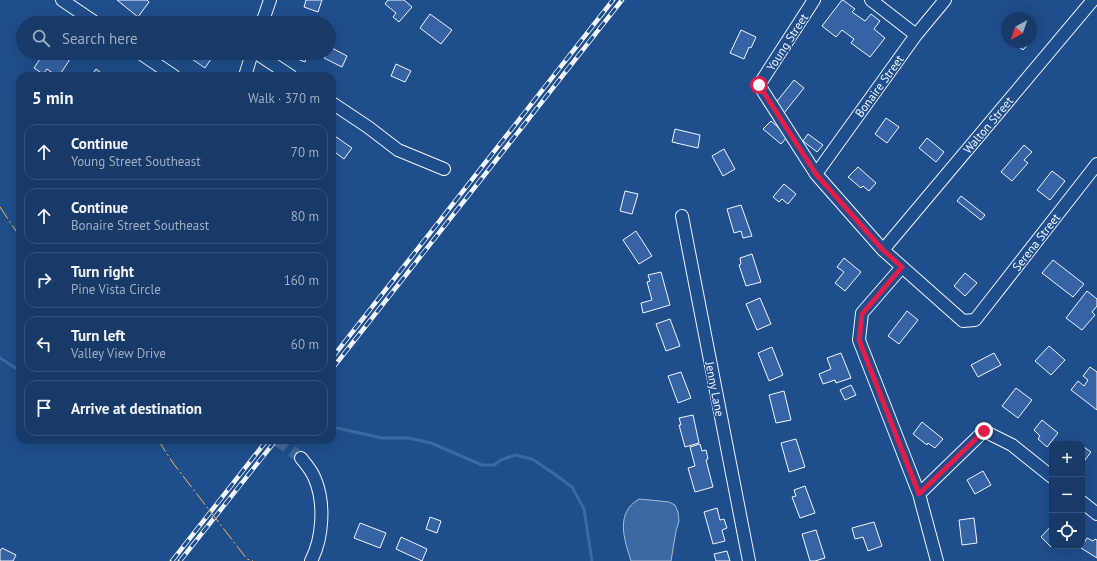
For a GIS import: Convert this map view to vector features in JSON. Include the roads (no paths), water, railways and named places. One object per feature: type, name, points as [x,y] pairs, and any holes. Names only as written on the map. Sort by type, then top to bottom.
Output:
[{"type":"street","points":[[62,0],[86,16]]},
{"type":"street","points":[[264,16],[270,0]]},
{"type":"street","name":"Young Street","points":[[814,0],[759,85],[816,174]]},
{"type":"street","points":[[871,0],[916,36]]},
{"type":"street","name":"Bonaire Street","points":[[816,174],[916,36],[945,0]]},
{"type":"street","name":"Walton Street","points":[[883,250],[1094,0]]},
{"type":"street","points":[[150,60],[168,72]]},
{"type":"street","points":[[246,72],[250,60]]},
{"type":"street","points":[[267,60],[285,72]]},
{"type":"street","points":[[336,106],[368,127],[398,150],[444,169]]},
{"type":"street","name":"Serena Street","points":[[902,267],[963,321],[975,320],[1097,164]]},
{"type":"street","points":[[816,174],[883,250],[902,267],[862,314],[859,340],[919,494],[937,561]]},
{"type":"street","name":"Jenny Lane","points":[[682,216],[749,561]]},
{"type":"street","points":[[919,494],[984,431],[1012,445],[1049,475]]},
{"type":"street","points":[[301,458],[312,472],[320,497],[321,526],[317,559]]},
{"type":"street","points":[[1085,504],[1097,514]]},
{"type":"water","points":[[639,499],[669,502],[675,505],[678,512],[679,521],[671,561],[631,561],[624,535],[624,519],[631,505]]},
{"type":"waterway","points":[[0,358],[16,368]]},
{"type":"waterway","points":[[337,428],[382,438],[408,438],[431,443],[482,465],[494,465],[501,460],[515,455],[532,459],[572,487],[584,509],[592,561]]},
{"type":"tunnel","points":[[282,444],[301,458]]},
{"type":"railway","points":[[336,353],[613,0]]},
{"type":"railway","points":[[336,364],[622,0]]},
{"type":"railway","points":[[172,561],[264,444]]},
{"type":"railway","points":[[180,561],[273,444]]}]
